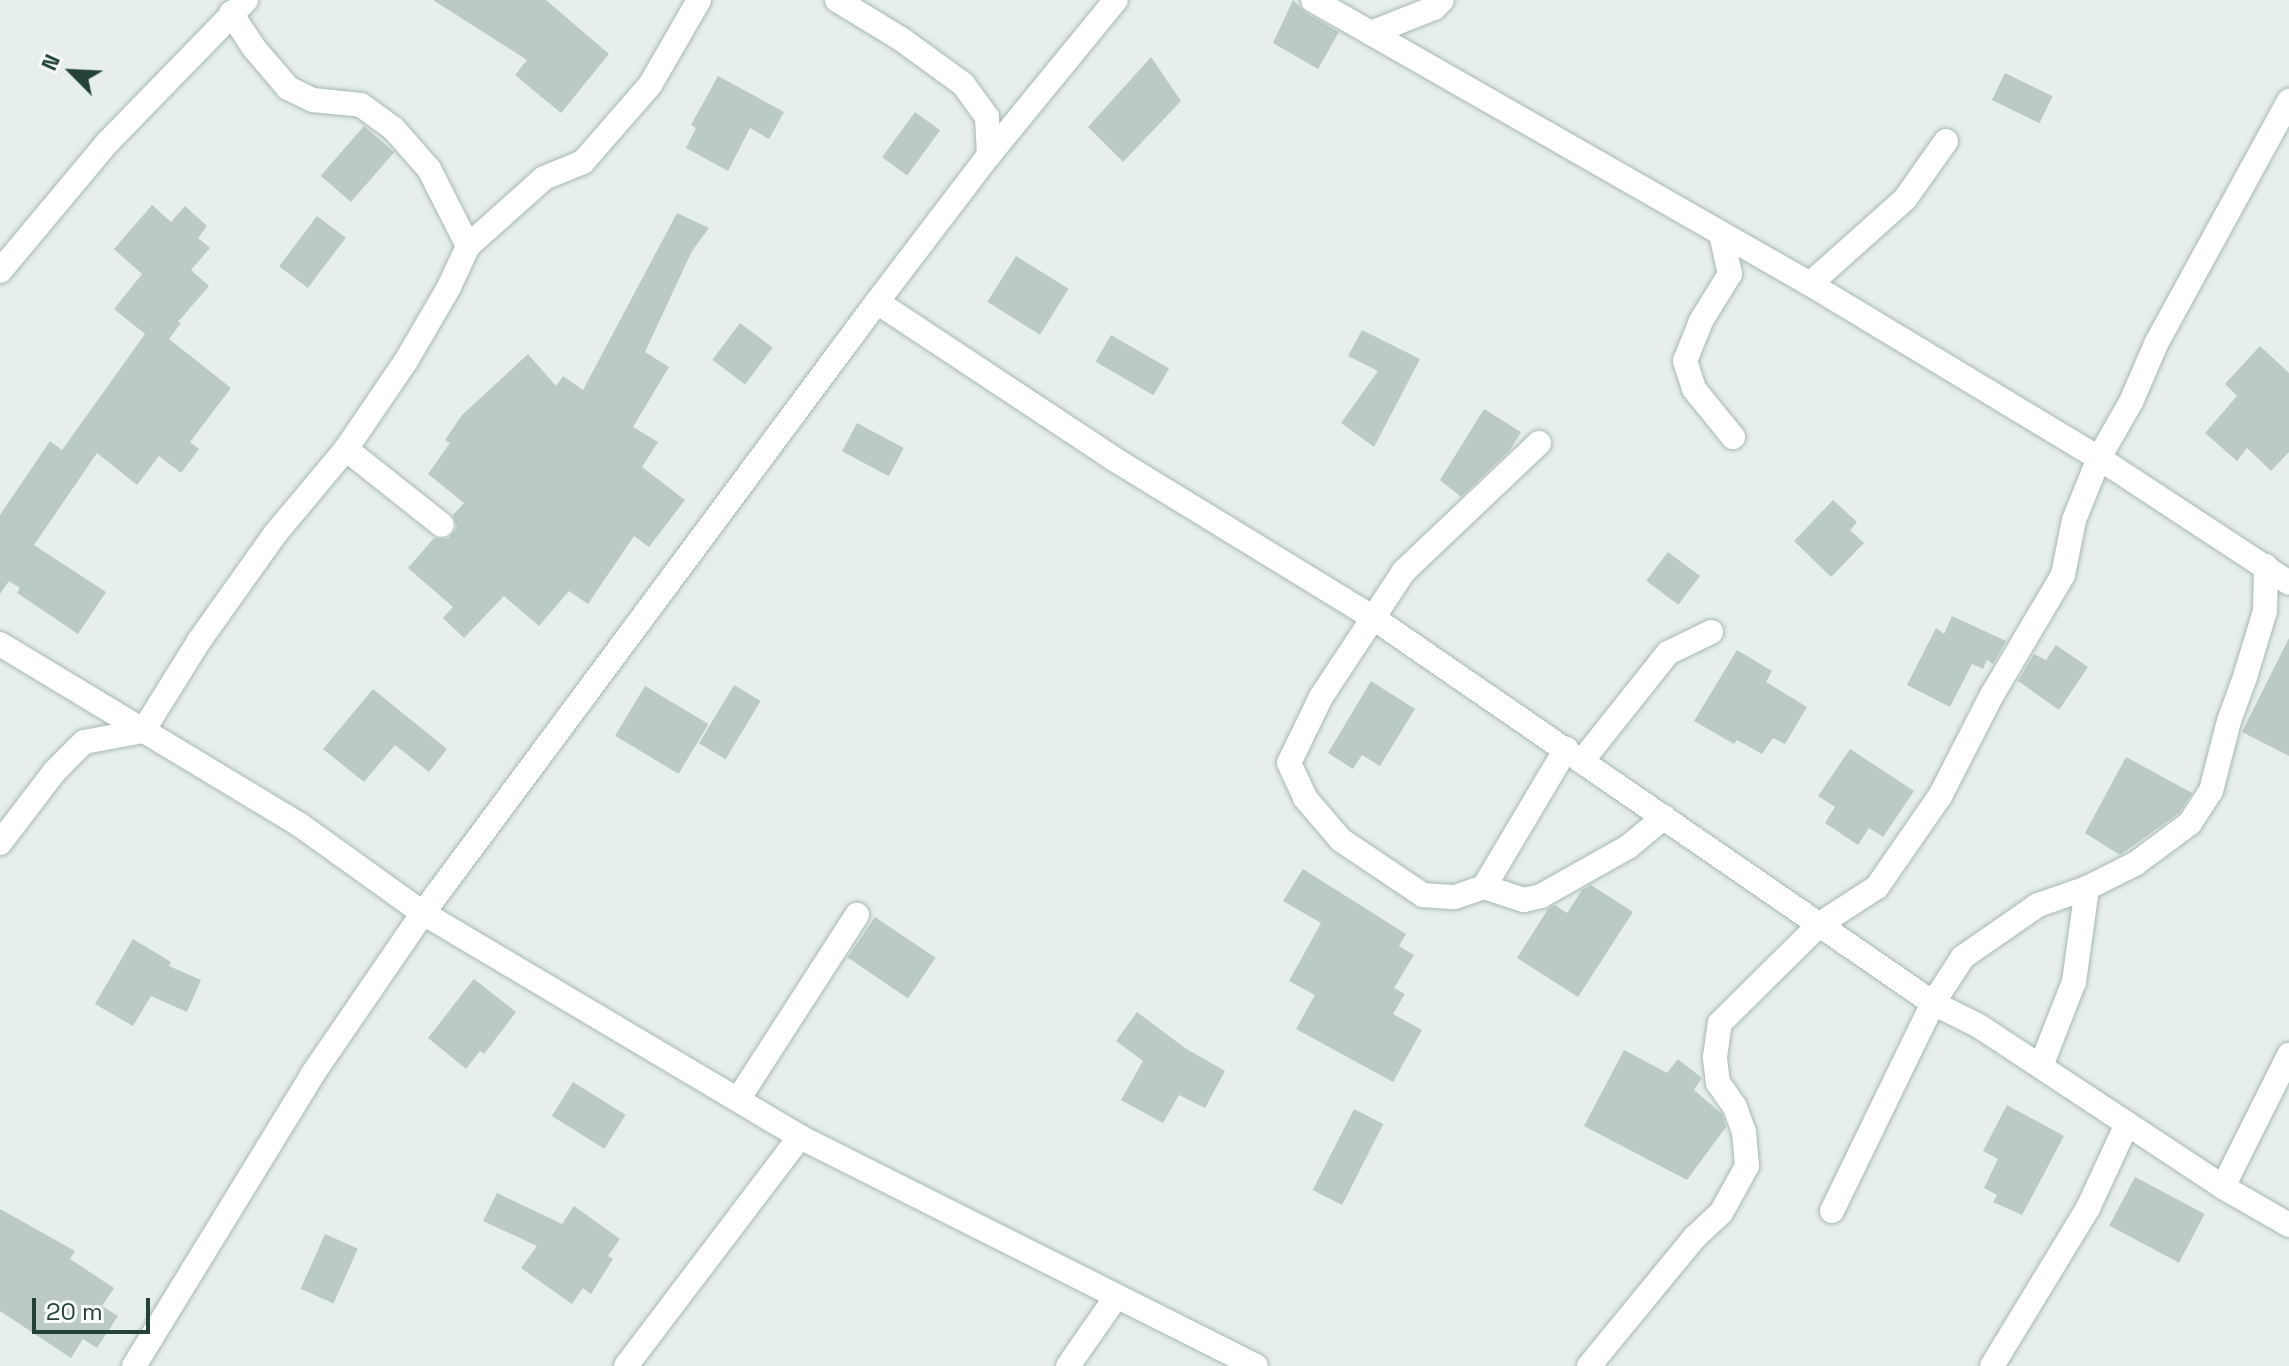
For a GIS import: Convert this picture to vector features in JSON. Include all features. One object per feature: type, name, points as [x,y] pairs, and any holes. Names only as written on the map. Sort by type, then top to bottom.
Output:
[{"type":"street","points":[[0,843],[54,772],[84,742],[143,731],[199,641],[275,534],[346,449],[406,361],[449,287],[468,246],[544,178],[583,162],[666,61],[700,0]]},
{"type":"street","points":[[837,0],[901,39],[963,84],[987,117],[989,155]]},
{"type":"street","points":[[134,1366],[312,1075],[423,913],[877,302],[989,155],[1116,0]]},
{"type":"street","points":[[1313,0],[1810,284],[2099,458],[2289,583]]},
{"type":"street","points":[[1371,33],[1434,8],[1442,0]]},
{"type":"street","points":[[0,271],[108,142],[238,6],[254,48],[288,88],[313,100],[361,105],[393,128],[429,169],[468,246]]},
{"type":"street","points":[[1589,1366],[1695,1237],[1721,1213],[1747,1166],[1744,1132],[1735,1107],[1718,1083],[1715,1057],[1720,1023],[1820,924],[1877,887],[1940,796],[1992,695],[2063,575],[2074,520],[2099,458],[2131,402],[2157,342],[2289,101]]},
{"type":"street","points":[[1810,284],[1905,199],[1946,141]]},
{"type":"street","points":[[1721,234],[1730,274],[1701,321],[1685,361],[1694,389],[1733,437]]},
{"type":"street","points":[[877,302],[1114,459],[1372,617],[1933,1003],[1979,1026],[2223,1187],[2289,1225]]},
{"type":"street","points":[[1539,443],[1404,571],[1321,697],[1289,763],[1305,798],[1341,840],[1423,895],[1455,897],[1484,887],[1574,755],[1668,653],[1711,632]]},
{"type":"street","points":[[346,449],[442,525]]},
{"type":"street","points":[[1832,1211],[1933,1003],[1963,957],[2012,920],[2038,905],[2087,888],[2135,864],[2190,823],[2211,791],[2229,721],[2265,611],[2266,566]]},
{"type":"street","points":[[0,644],[300,825],[423,913],[800,1137],[1256,1366]]},
{"type":"street","points":[[1484,887],[1524,900],[1541,896],[1628,847],[1664,817]]},
{"type":"street","points":[[2041,1066],[2074,982],[2087,888]]},
{"type":"street","points":[[739,1098],[857,915]]},
{"type":"street","points":[[2223,1187],[2289,1055]]},
{"type":"street","points":[[1992,1366],[2088,1208],[2127,1124]]},
{"type":"street","points":[[626,1366],[800,1137]]},
{"type":"street","points":[[1068,1366],[1116,1297]]},
{"type":"building","points":[[433,0],[546,0],[609,54],[561,113],[515,75],[527,60]]},
{"type":"building","points":[[1293,0],[1306,13],[1339,32],[1318,69],[1273,43]]},
{"type":"building","points":[[1151,57],[1181,101],[1123,162],[1088,127]]},
{"type":"building","points":[[2005,73],[2053,96],[2039,123],[1992,100]]},
{"type":"building","points":[[718,76],[784,112],[769,139],[750,128],[728,171],[686,148],[696,128],[691,125]]},
{"type":"building","points":[[915,112],[940,130],[907,176],[882,157]]},
{"type":"building","points":[[364,126],[394,152],[351,202],[321,176]]},
{"type":"building","points":[[152,205],[171,222],[185,206],[207,226],[198,238],[210,248],[191,270],[209,286],[178,322],[181,323],[169,339],[231,388],[190,442],[199,449],[181,473],[159,456],[137,485],[97,453],[34,545],[106,592],[78,634],[17,593],[20,588],[9,581],[0,594],[0,515],[50,441],[62,450],[145,334],[114,309],[142,274],[114,249]]},
{"type":"building","points":[[677,213],[709,228],[692,251],[645,352],[669,367],[633,427],[658,442],[642,467],[685,500],[649,547],[634,536],[588,604],[569,591],[539,626],[504,596],[464,638],[443,618],[453,607],[408,568],[434,538],[448,539],[457,528],[453,515],[464,503],[428,474],[450,443],[445,440],[462,415],[528,354],[556,386],[563,376],[583,390]]},
{"type":"building","points":[[317,216],[346,238],[308,288],[279,266]]},
{"type":"building","points":[[1016,256],[1069,289],[1040,335],[987,302]]},
{"type":"building","points":[[740,323],[773,348],[745,384],[712,360]]},
{"type":"building","points":[[1362,330],[1420,359],[1374,447],[1341,423],[1378,371],[1348,356]]},
{"type":"building","points":[[1111,335],[1169,368],[1154,395],[1096,362]]},
{"type":"building","points":[[2260,346],[2289,373],[2289,452],[2271,471],[2247,448],[2237,461],[2205,433],[2237,396],[2225,384]]},
{"type":"building","points":[[1484,409],[1521,432],[1510,450],[1461,497],[1440,480]]},
{"type":"building","points":[[857,423],[904,448],[889,476],[842,451]]},
{"type":"building","points":[[1833,500],[1857,522],[1850,530],[1864,543],[1831,577],[1794,541]]},
{"type":"building","points":[[1668,552],[1700,576],[1678,605],[1646,581]]},
{"type":"building","points":[[1952,616],[2006,641],[1993,664],[1987,660],[1983,669],[1972,664],[1950,707],[1907,685],[1936,628],[1944,634]]},
{"type":"building","points":[[2289,638],[2289,756],[2242,732]]},
{"type":"building","points":[[2056,645],[2088,667],[2059,710],[2018,681],[2034,654],[2046,660]]},
{"type":"building","points":[[1737,650],[1772,671],[1766,682],[1807,707],[1785,744],[1773,738],[1762,754],[1737,740],[1734,744],[1694,721]]},
{"type":"building","points":[[1371,681],[1415,709],[1380,766],[1362,755],[1353,769],[1328,753]]},
{"type":"building","points":[[734,685],[761,701],[726,759],[699,743]]},
{"type":"building","points":[[645,686],[708,724],[679,774],[615,736]]},
{"type":"building","points":[[373,689],[447,749],[429,772],[395,745],[364,782],[323,749]]},
{"type":"building","points":[[1850,749],[1914,791],[1883,837],[1869,828],[1858,845],[1825,823],[1835,807],[1818,796]]},
{"type":"building","points":[[2126,757],[2192,793],[2179,813],[2120,855],[2085,833]]},
{"type":"building","points":[[1303,869],[1406,934],[1399,946],[1414,955],[1394,988],[1405,994],[1393,1014],[1422,1030],[1393,1082],[1296,1029],[1315,995],[1289,981],[1321,923],[1283,901]]},
{"type":"building","points":[[1591,885],[1633,912],[1578,997],[1517,958],[1548,909],[1555,905],[1567,913],[1582,890]]},
{"type":"building","points":[[875,917],[936,958],[908,998],[848,958]]},
{"type":"building","points":[[133,939],[171,962],[169,966],[201,980],[187,1012],[151,996],[133,1026],[95,1004]]},
{"type":"building","points":[[474,979],[516,1012],[484,1054],[480,1051],[466,1069],[428,1038]]},
{"type":"building","points":[[1137,1012],[1185,1048],[1225,1071],[1205,1108],[1179,1095],[1163,1123],[1121,1100],[1143,1061],[1116,1041]]},
{"type":"building","points":[[1624,1050],[1667,1073],[1678,1059],[1702,1078],[1694,1090],[1722,1114],[1726,1127],[1687,1180],[1584,1126]]},
{"type":"building","points":[[573,1082],[626,1115],[604,1149],[552,1116]]},
{"type":"building","points":[[2007,1105],[2064,1136],[2022,1215],[1993,1202],[1997,1195],[1984,1188],[1998,1159],[1983,1151]]},
{"type":"building","points":[[1354,1109],[1383,1124],[1342,1205],[1313,1190]]},
{"type":"building","points":[[2135,1177],[2205,1214],[2179,1263],[2109,1226]]},
{"type":"building","points":[[497,1193],[562,1224],[574,1206],[620,1239],[608,1256],[613,1259],[591,1294],[583,1288],[572,1304],[521,1268],[537,1246],[483,1221]]},
{"type":"building","points":[[0,1209],[75,1251],[70,1259],[114,1288],[102,1306],[118,1316],[97,1348],[83,1339],[71,1358],[0,1311]]},
{"type":"building","points":[[325,1234],[358,1249],[333,1303],[301,1289]]}]
